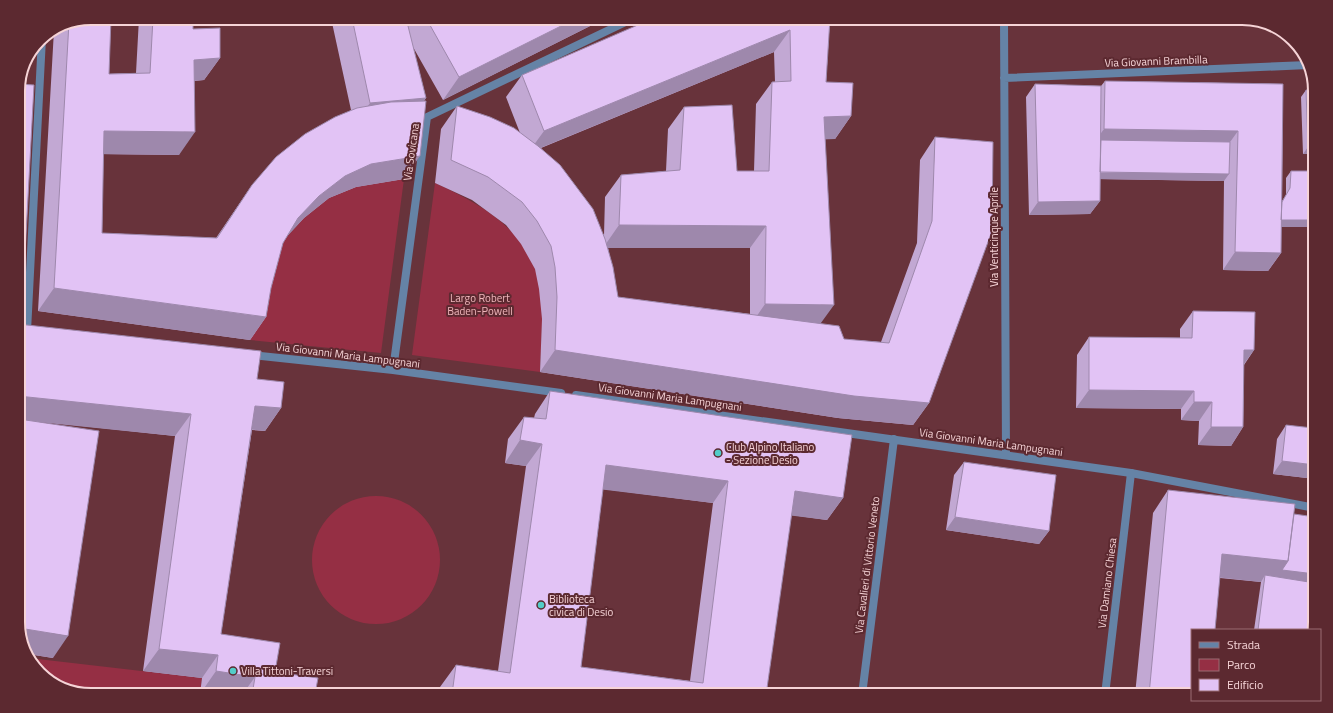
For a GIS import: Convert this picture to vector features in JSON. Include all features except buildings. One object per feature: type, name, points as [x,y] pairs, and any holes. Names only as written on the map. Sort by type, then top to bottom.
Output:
[{"type":"street","name":"Via Sovicana","points":[[393,370],[426,113],[613,25]]},
{"type":"street","name":"Via Venticinque Aprile","points":[[1004,25],[1006,455]]},
{"type":"street","points":[[26,331],[42,47]]},
{"type":"street","name":"Via Giovanni Brambilla","points":[[1004,78],[1303,66]]},
{"type":"street","name":"Via Giovanni Maria Lampugnani","points":[[240,353],[393,370],[894,438],[1132,473],[1308,507]]},
{"type":"street","name":"Via Cavalieri di Vittorio Veneto","points":[[863,688],[894,438]]},
{"type":"street","name":"Via Damiano Chiesa","points":[[1106,688],[1132,473]]},
{"type":"green space","points":[[404,179],[381,353],[250,340],[255,310],[283,241],[304,218],[329,198],[356,187]]},
{"type":"green space","name":"Largo Robert Baden-Powell","points":[[435,183],[466,198],[494,216],[507,227],[528,252],[535,268],[541,292],[542,320],[540,372],[412,355]]},
{"type":"green space","points":[[370,496],[382,496],[395,499],[406,504],[417,511],[425,519],[437,541],[440,560],[439,572],[435,584],[425,601],[417,609],[395,621],[382,624],[370,624],[357,621],[346,616],[335,609],[327,601],[315,579],[312,566],[312,554],[315,541],[320,530],[327,519],[335,511],[357,499]]},
{"type":"green space","points":[[36,659],[202,678],[201,688],[78,687],[54,677]]},
{"type":"place","name":"Club Alpino Italiano - Sezione Desio","points":[[718,453]]},
{"type":"place","name":"Biblioteca civica di Desio","points":[[541,605]]},
{"type":"place","name":"Villa Tittoni-Traversi","points":[[233,671]]}]
